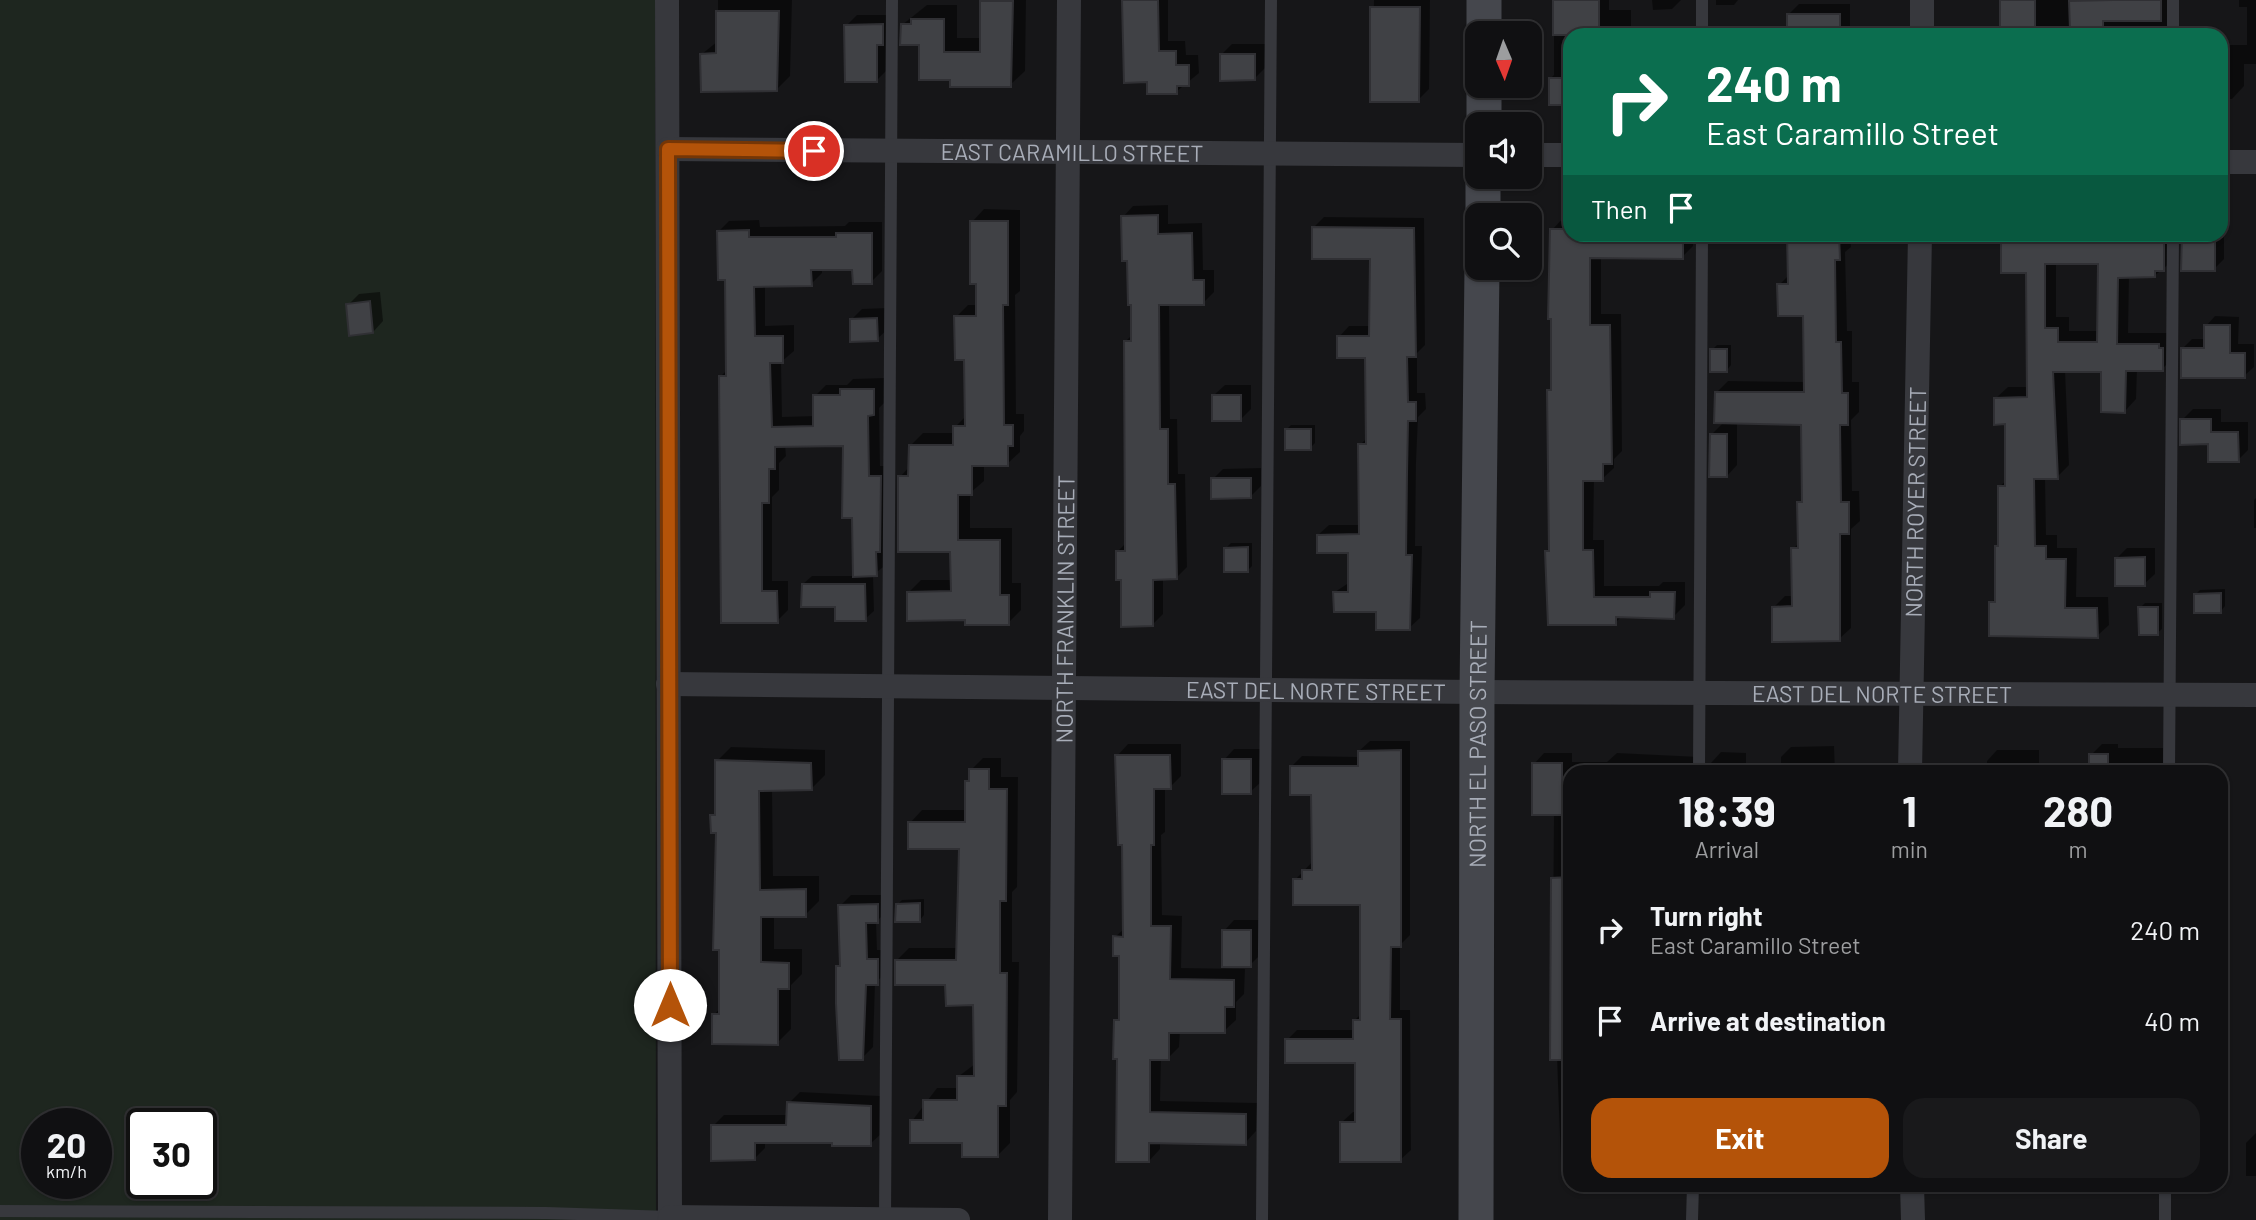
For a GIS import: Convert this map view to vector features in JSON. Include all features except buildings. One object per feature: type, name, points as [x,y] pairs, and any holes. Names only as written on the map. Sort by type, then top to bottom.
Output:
[{"type":"street","points":[[667,0],[670,1218],[958,1220]]},
{"type":"street","name":"NORTH FRANKLIN STREET","points":[[1060,1220],[1069,0]]},
{"type":"street","points":[[1484,0],[1484,21]]},
{"type":"street","points":[[1922,0],[1922,28]]},
{"type":"street","name":"EAST CARAMILLO STREET","points":[[668,149],[1465,155]]},
{"type":"street","points":[[1542,155],[1563,155]]},
{"type":"street","points":[[2228,162],[2256,162]]},
{"type":"street","name":"NORTH ROYER STREET","points":[[1910,765],[1920,242]]},
{"type":"street","name":"NORTH EL PASO STREET","points":[[1476,1220],[1477,692],[1482,280]]},
{"type":"street","name":"EAST DEL NORTE STREET","points":[[668,684],[1477,692],[2256,695]]},
{"type":"street","points":[[1912,1192],[1913,1220]]},
{"type":"lane","points":[[885,1220],[892,0]]},
{"type":"lane","points":[[1262,1220],[1271,0]]},
{"type":"lane","points":[[1702,0],[1702,28]]},
{"type":"lane","points":[[2173,0],[2173,28]]},
{"type":"lane","points":[[1699,765],[1702,242]]},
{"type":"lane","points":[[2169,765],[2173,242]]},
{"type":"lane","points":[[1692,1220],[1693,1192]]},
{"type":"lane","points":[[2165,1192],[2165,1220]]},
{"type":"lane","points":[[0,1211],[533,1213],[670,1218]]},
{"type":"shaded area","points":[[0,0],[655,0],[656,1220],[0,1220]]},
{"type":"route","points":[[670,1005],[668,149],[814,151]]}]
